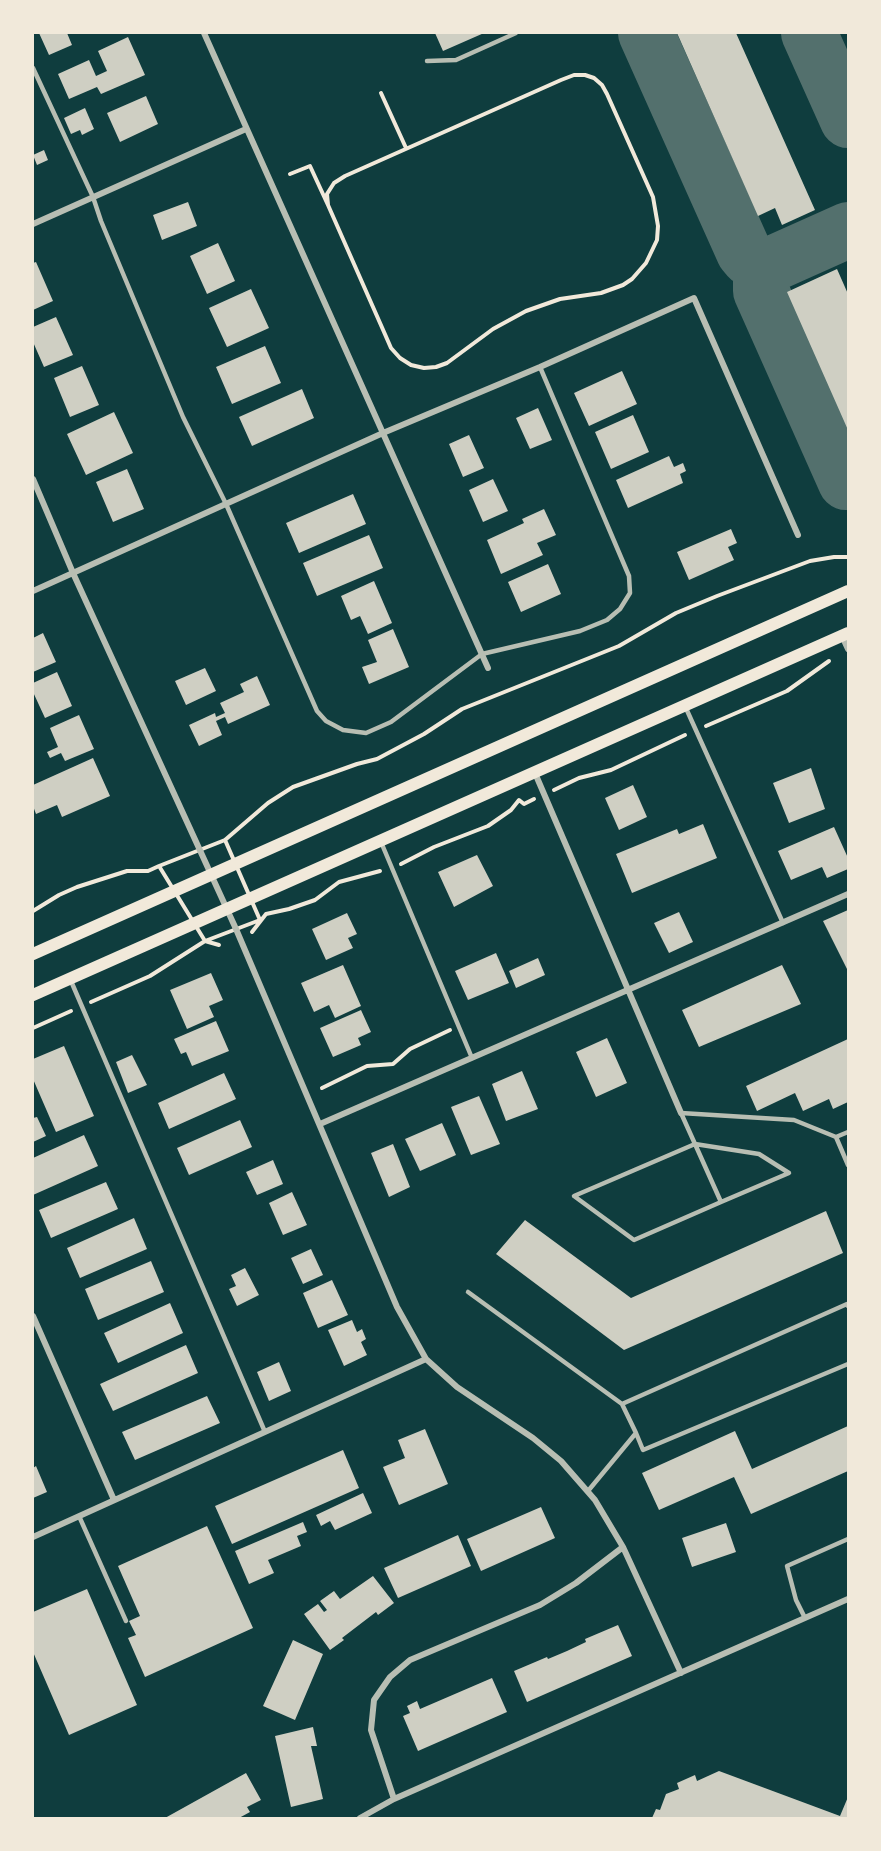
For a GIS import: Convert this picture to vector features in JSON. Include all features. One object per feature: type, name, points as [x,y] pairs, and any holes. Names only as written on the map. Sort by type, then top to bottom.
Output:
[{"type":"main road","points":[[33,954],[848,591]]},
{"type":"main road","points":[[33,995],[845,634]]},
{"type":"street","points":[[204,33],[488,668]]},
{"type":"street","points":[[33,224],[246,129]]},
{"type":"street","points":[[33,591],[694,298],[798,535]]},
{"type":"street","points":[[33,479],[227,908],[397,1307],[426,1359],[457,1387],[561,1461],[595,1500],[622,1547],[681,1673]]},
{"type":"street","points":[[845,634],[848,649]]},
{"type":"street","points":[[535,773],[681,1113]]},
{"type":"street","points":[[320,1124],[848,894]]},
{"type":"street","points":[[33,1316],[114,1500]]},
{"type":"street","points":[[33,1537],[426,1359]]},
{"type":"street","points":[[394,1799],[371,1730],[374,1700],[390,1677],[411,1660],[540,1605],[576,1583],[622,1547]]},
{"type":"street","points":[[360,1818],[394,1799],[848,1599]]},
{"type":"lane","points":[[427,61],[456,60],[516,33]]},
{"type":"lane","points":[[33,68],[93,197],[183,417],[226,504],[317,711],[326,721],[343,730],[366,733],[391,722],[482,654],[580,630],[606,621],[620,609],[630,593],[629,576],[540,367]]},
{"type":"lane","points":[[685,706],[783,923]]},
{"type":"lane","points":[[381,841],[472,1058]]},
{"type":"lane","points":[[70,979],[265,1432]]},
{"type":"lane","points":[[721,1202],[681,1113],[794,1120],[836,1137],[848,1132]]},
{"type":"lane","points":[[836,1137],[848,1165]]},
{"type":"lane","points":[[695,1144],[759,1154],[789,1173],[721,1202],[634,1240],[574,1196],[695,1144]]},
{"type":"lane","points":[[468,1292],[622,1404],[643,1450],[848,1364]]},
{"type":"lane","points":[[622,1404],[847,1304],[848,1306]]},
{"type":"lane","points":[[588,1491],[636,1433]]},
{"type":"lane","points":[[78,1516],[126,1621]]},
{"type":"lane","points":[[805,1618],[796,1600],[787,1566],[848,1539]]},
{"type":"path","points":[[290,174],[310,165],[328,206],[391,348],[411,365],[424,368],[447,363],[493,329],[526,311],[560,299],[601,293],[623,285],[640,270],[657,240],[658,226],[653,197],[602,85],[594,78],[585,75],[567,77],[345,176],[334,183],[327,194],[328,206]]},
{"type":"path","points":[[381,93],[406,148]]},
{"type":"path","points":[[225,840],[268,803],[293,787],[376,759],[424,734],[462,709],[619,646],[676,613],[717,596],[810,561],[848,557]]},
{"type":"path","points":[[33,911],[58,895],[77,887],[127,871],[148,871],[159,866]]},
{"type":"path","points":[[33,1028],[150,976],[205,941],[219,945]]},
{"type":"path","points":[[322,1088],[367,1066],[393,1064],[410,1049],[459,1026]]},
{"type":"building","points":[[39,33],[67,33],[72,45],[49,55]]},
{"type":"building","points":[[435,33],[484,33],[443,51]]},
{"type":"building","points":[[677,33],[736,33],[815,210],[782,225],[775,208],[758,216]]},
{"type":"building","points":[[128,37],[145,75],[101,94],[97,87],[69,99],[58,74],[89,60],[96,76],[107,71],[98,51]]},
{"type":"building","points":[[146,96],[158,124],[120,142],[107,113]]},
{"type":"building","points":[[85,108],[94,129],[82,135],[80,130],[71,134],[64,118]]},
{"type":"building","points":[[44,150],[48,160],[37,165],[33,155]]},
{"type":"building","points":[[188,202],[197,226],[162,240],[153,215]]},
{"type":"building","points":[[218,243],[235,281],[207,294],[190,256]]},
{"type":"building","points":[[36,262],[53,301],[33,310],[33,263]]},
{"type":"building","points":[[837,269],[848,294],[848,430],[787,292]]},
{"type":"building","points":[[251,289],[269,328],[227,347],[209,308]]},
{"type":"building","points":[[56,317],[73,355],[44,367],[33,342],[33,327]]},
{"type":"building","points":[[265,346],[281,383],[232,404],[216,367]]},
{"type":"building","points":[[82,366],[99,405],[70,417],[54,378]]},
{"type":"building","points":[[622,371],[637,404],[589,426],[574,393]]},
{"type":"building","points":[[302,389],[314,418],[252,446],[239,417]]},
{"type":"building","points":[[538,408],[552,440],[530,449],[516,418]]},
{"type":"building","points":[[114,412],[133,453],[86,475],[67,434]]},
{"type":"building","points":[[633,415],[649,452],[611,469],[595,432]]},
{"type":"building","points":[[469,435],[484,468],[463,477],[449,444]]},
{"type":"building","points":[[669,456],[674,467],[683,463],[686,471],[680,474],[683,483],[628,508],[616,480]]},
{"type":"building","points":[[127,469],[144,509],[113,522],[96,482]]},
{"type":"building","points":[[493,479],[508,511],[483,522],[469,490]]},
{"type":"building","points":[[353,494],[366,524],[299,553],[286,523]]},
{"type":"building","points":[[544,509],[556,535],[537,543],[543,555],[501,574],[487,540],[524,523],[522,519]]},
{"type":"building","points":[[731,529],[737,543],[728,547],[734,560],[689,580],[677,552]]},
{"type":"building","points":[[369,535],[383,568],[317,596],[303,563]]},
{"type":"building","points":[[548,564],[561,594],[521,612],[508,582]]},
{"type":"building","points":[[374,581],[392,623],[368,634],[360,616],[351,620],[341,596]]},
{"type":"building","points":[[393,629],[409,667],[369,684],[362,667],[377,662],[368,640]]},
{"type":"building","points":[[43,633],[56,662],[33,672],[33,638]]},
{"type":"building","points":[[205,668],[216,691],[186,705],[175,681]]},
{"type":"building","points":[[57,672],[72,706],[45,718],[33,692],[33,683]]},
{"type":"building","points":[[257,676],[270,705],[228,724],[225,717],[216,721],[222,735],[199,746],[189,725],[215,713],[216,717],[225,713],[220,703],[244,692],[240,684]]},
{"type":"building","points":[[79,715],[94,749],[65,761],[61,753],[50,758],[47,752],[58,747],[50,728]]},
{"type":"building","points":[[93,758],[110,796],[62,817],[57,805],[36,814],[33,806],[33,785]]},
{"type":"building","points":[[811,768],[825,809],[789,823],[773,783]]},
{"type":"building","points":[[633,785],[647,817],[619,830],[605,798]]},
{"type":"building","points":[[703,824],[717,858],[632,893],[616,854],[677,829],[679,834]]},
{"type":"building","points":[[834,827],[848,858],[848,869],[827,878],[822,867],[791,880],[778,851]]},
{"type":"building","points":[[477,855],[493,886],[454,907],[438,872]]},
{"type":"building","points":[[848,910],[848,971],[823,921]]},
{"type":"building","points":[[679,912],[693,942],[669,953],[654,923]]},
{"type":"building","points":[[347,913],[357,934],[348,938],[353,948],[326,960],[312,929]]},
{"type":"building","points":[[496,953],[509,983],[468,1000],[455,971]]},
{"type":"building","points":[[538,958],[545,975],[516,988],[509,971]]},
{"type":"building","points":[[343,965],[361,1006],[335,1018],[329,1005],[314,1012],[301,983]]},
{"type":"building","points":[[782,965],[801,1004],[699,1047],[682,1010]]},
{"type":"building","points":[[211,973],[223,1000],[209,1006],[214,1017],[187,1029],[170,990]]},
{"type":"building","points":[[361,1010],[371,1032],[358,1038],[361,1045],[333,1057],[320,1028]]},
{"type":"building","points":[[216,1021],[229,1051],[192,1066],[186,1052],[181,1054],[174,1039]]},
{"type":"building","points":[[607,1038],[627,1083],[596,1097],[576,1052]]},
{"type":"building","points":[[848,1039],[848,1102],[833,1109],[829,1099],[803,1111],[795,1093],[757,1111],[746,1086]]},
{"type":"building","points":[[64,1046],[94,1116],[56,1132],[33,1079],[33,1059]]},
{"type":"building","points":[[132,1055],[147,1085],[128,1093],[116,1062]]},
{"type":"building","points":[[522,1071],[538,1109],[506,1121],[492,1084]]},
{"type":"building","points":[[224,1073],[236,1099],[169,1129],[158,1103]]},
{"type":"building","points":[[479,1096],[500,1144],[471,1155],[451,1107]]},
{"type":"building","points":[[37,1117],[46,1136],[33,1142],[33,1118]]},
{"type":"building","points":[[240,1120],[252,1147],[189,1175],[177,1148]]},
{"type":"building","points":[[442,1123],[456,1155],[420,1171],[405,1139]]},
{"type":"building","points":[[84,1135],[98,1166],[33,1195],[33,1158]]},
{"type":"building","points":[[393,1144],[410,1187],[389,1197],[371,1153]]},
{"type":"building","points":[[273,1160],[283,1184],[257,1195],[246,1172]]},
{"type":"building","points":[[106,1182],[118,1209],[51,1238],[39,1210]]},
{"type":"building","points":[[292,1192],[307,1225],[283,1235],[269,1203]]},
{"type":"building","points":[[826,1211],[843,1253],[624,1350],[496,1254],[525,1220],[631,1298]]},
{"type":"building","points":[[134,1218],[147,1249],[80,1278],[67,1248]]},
{"type":"building","points":[[311,1249],[323,1275],[303,1284],[291,1258]]},
{"type":"building","points":[[151,1261],[164,1292],[98,1320],[85,1289]]},
{"type":"building","points":[[245,1268],[259,1295],[237,1306],[229,1289],[236,1286],[231,1275]]},
{"type":"building","points":[[332,1280],[348,1315],[318,1328],[303,1293]]},
{"type":"building","points":[[170,1303],[183,1333],[118,1363],[104,1333]]},
{"type":"building","points":[[352,1320],[357,1332],[362,1329],[366,1339],[361,1342],[367,1355],[344,1366],[328,1330]]},
{"type":"building","points":[[186,1345],[198,1373],[113,1411],[100,1384]]},
{"type":"building","points":[[279,1362],[291,1391],[269,1401],[257,1372]]},
{"type":"building","points":[[207,1396],[220,1423],[135,1460],[122,1432]]},
{"type":"building","points":[[848,1426],[848,1471],[751,1514],[734,1477],[659,1510],[642,1473],[735,1431],[752,1469]]},
{"type":"building","points":[[425,1429],[448,1484],[399,1505],[383,1467],[405,1458],[398,1440]]},
{"type":"building","points":[[343,1450],[359,1488],[232,1544],[215,1506]]},
{"type":"building","points":[[36,1466],[47,1492],[33,1498],[33,1468]]},
{"type":"building","points":[[363,1493],[372,1513],[335,1530],[330,1521],[321,1526],[316,1515]]},
{"type":"building","points":[[541,1507],[555,1538],[481,1571],[467,1539]]},
{"type":"building","points":[[303,1522],[307,1532],[297,1536],[301,1546],[268,1560],[274,1573],[249,1584],[235,1551]]},
{"type":"building","points":[[726,1523],[736,1552],[692,1567],[682,1538]]},
{"type":"building","points":[[207,1526],[253,1628],[145,1677],[128,1638],[136,1635],[129,1621],[140,1616],[118,1566]]},
{"type":"building","points":[[458,1535],[471,1566],[398,1598],[384,1568]]},
{"type":"building","points":[[373,1576],[394,1603],[378,1615],[376,1612],[330,1650],[304,1614],[318,1604],[324,1612],[327,1610],[320,1601],[334,1591],[340,1599]]},
{"type":"building","points":[[87,1589],[137,1705],[69,1735],[33,1652],[33,1612]]},
{"type":"building","points":[[618,1625],[632,1656],[527,1702],[514,1671],[567,1651],[586,1642],[585,1639]]},
{"type":"building","points":[[293,1640],[323,1654],[295,1720],[263,1706]]},
{"type":"building","points":[[492,1678],[507,1712],[418,1751],[403,1716],[410,1713],[407,1706],[417,1701],[420,1709]]},
{"type":"building","points":[[313,1727],[317,1746],[311,1746],[323,1799],[291,1807],[275,1736]]},
{"type":"building","points":[[719,1771],[840,1816],[848,1797],[848,1818],[652,1818],[656,1809],[660,1810],[666,1794],[679,1789],[677,1783],[695,1775],[697,1781]]},
{"type":"building","points":[[246,1773],[261,1800],[247,1807],[250,1812],[239,1818],[165,1818]]},
{"type":"taxiway","points":[[646,33],[744,252],[749,258],[761,264],[772,264],[848,230]]},
{"type":"taxiway","points":[[809,33],[848,120]]},
{"type":"taxiway","points":[[772,264],[765,271],[761,281],[761,291],[846,482]]}]
